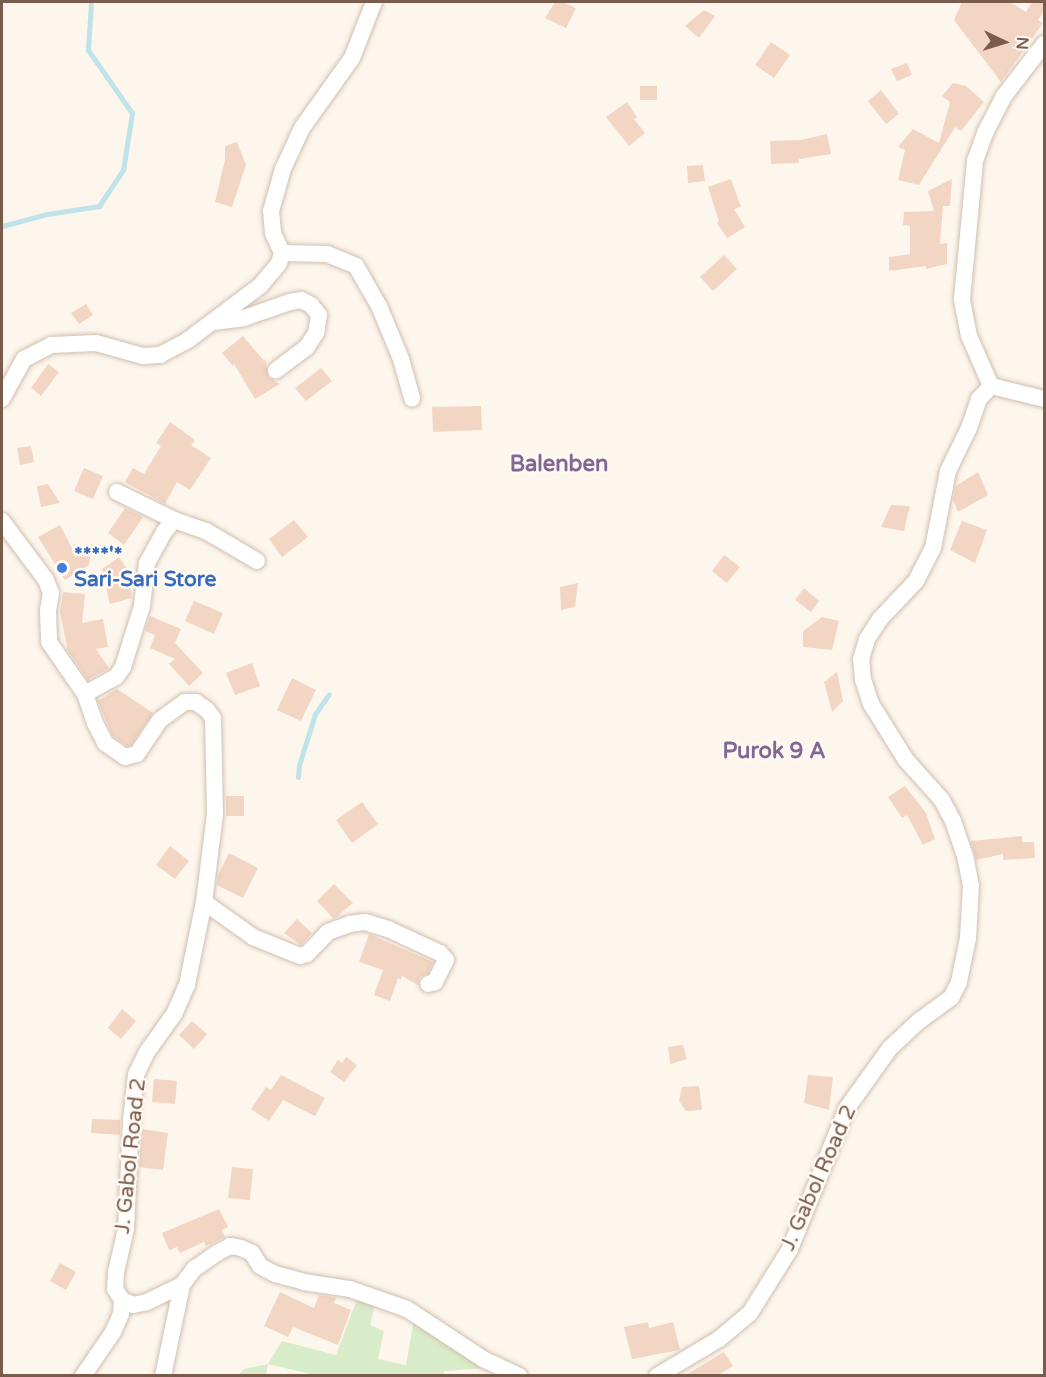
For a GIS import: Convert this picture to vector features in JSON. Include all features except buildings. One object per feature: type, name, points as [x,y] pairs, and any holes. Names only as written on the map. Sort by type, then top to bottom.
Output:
[{"type":"street","points":[[2,399],[24,359],[51,345],[96,343],[143,356],[160,355],[188,340],[260,286],[279,263],[282,253],[273,232],[271,211],[283,169],[302,128],[352,58],[374,2]]},
{"type":"street","points":[[1044,44],[1004,96],[985,133],[975,161],[962,299],[969,336],[991,386],[1044,399]]},
{"type":"street","points":[[282,253],[327,254],[356,266],[379,306],[401,358],[412,398]]},
{"type":"street","points":[[213,322],[244,318],[301,300],[311,305],[319,315],[316,333],[307,347],[276,370]]},
{"type":"street","name":"J. Gabol Road 2","points":[[657,1376],[720,1339],[750,1312],[790,1250],[847,1108],[890,1048],[920,1021],[951,998],[959,982],[968,938],[971,886],[965,856],[953,821],[942,800],[886,731],[871,704],[862,680],[861,659],[867,639],[880,619],[916,582],[933,548],[951,463],[969,428],[979,399],[991,386]]},
{"type":"street","points":[[117,492],[174,520],[206,531],[257,561]]},
{"type":"street","points":[[85,694],[116,677],[123,667],[142,606],[147,562],[164,532],[174,520]]},
{"type":"street","name":"J. Gabol Road 2","points":[[2,521],[46,580],[51,593],[48,610],[49,642],[85,694],[105,743],[125,757],[137,754],[160,720],[174,707],[185,702],[196,702],[213,718],[215,814],[204,902],[187,985],[174,1014],[147,1052],[136,1075],[131,1119],[126,1229],[116,1272],[115,1289],[122,1300]]},
{"type":"street","points":[[204,902],[253,937],[300,956],[307,954],[328,932],[350,924],[365,922],[388,929],[440,953],[446,960],[435,982],[428,984]]},
{"type":"street","points":[[83,1376],[113,1332],[121,1314],[122,1300],[133,1305],[147,1302],[182,1285],[204,1260],[230,1246],[252,1253],[260,1266],[274,1274],[304,1282],[350,1289],[406,1309],[483,1359],[519,1376]]},
{"type":"street","points":[[163,1376],[182,1285]]},
{"type":"green space","points":[[357,1299],[375,1304],[370,1325],[384,1331],[378,1359],[406,1365],[414,1320],[489,1368],[444,1371],[444,1376],[319,1376],[268,1364],[282,1341],[336,1355]]},
{"type":"green space","points":[[268,1364],[266,1375],[237,1376],[244,1369]]},
{"type":"waterway","points":[[2,226],[47,214],[99,206],[123,170],[132,113],[88,50],[91,2]]},
{"type":"waterway","points":[[298,777],[299,765],[315,714],[329,694]]},
{"type":"place","name":"****'* Sari-Sari Store","points":[[62,568]]},
{"type":"district","name":"Balenben","points":[[559,465]]},
{"type":"district","name":"Purok 9 A","points":[[774,752]]}]
